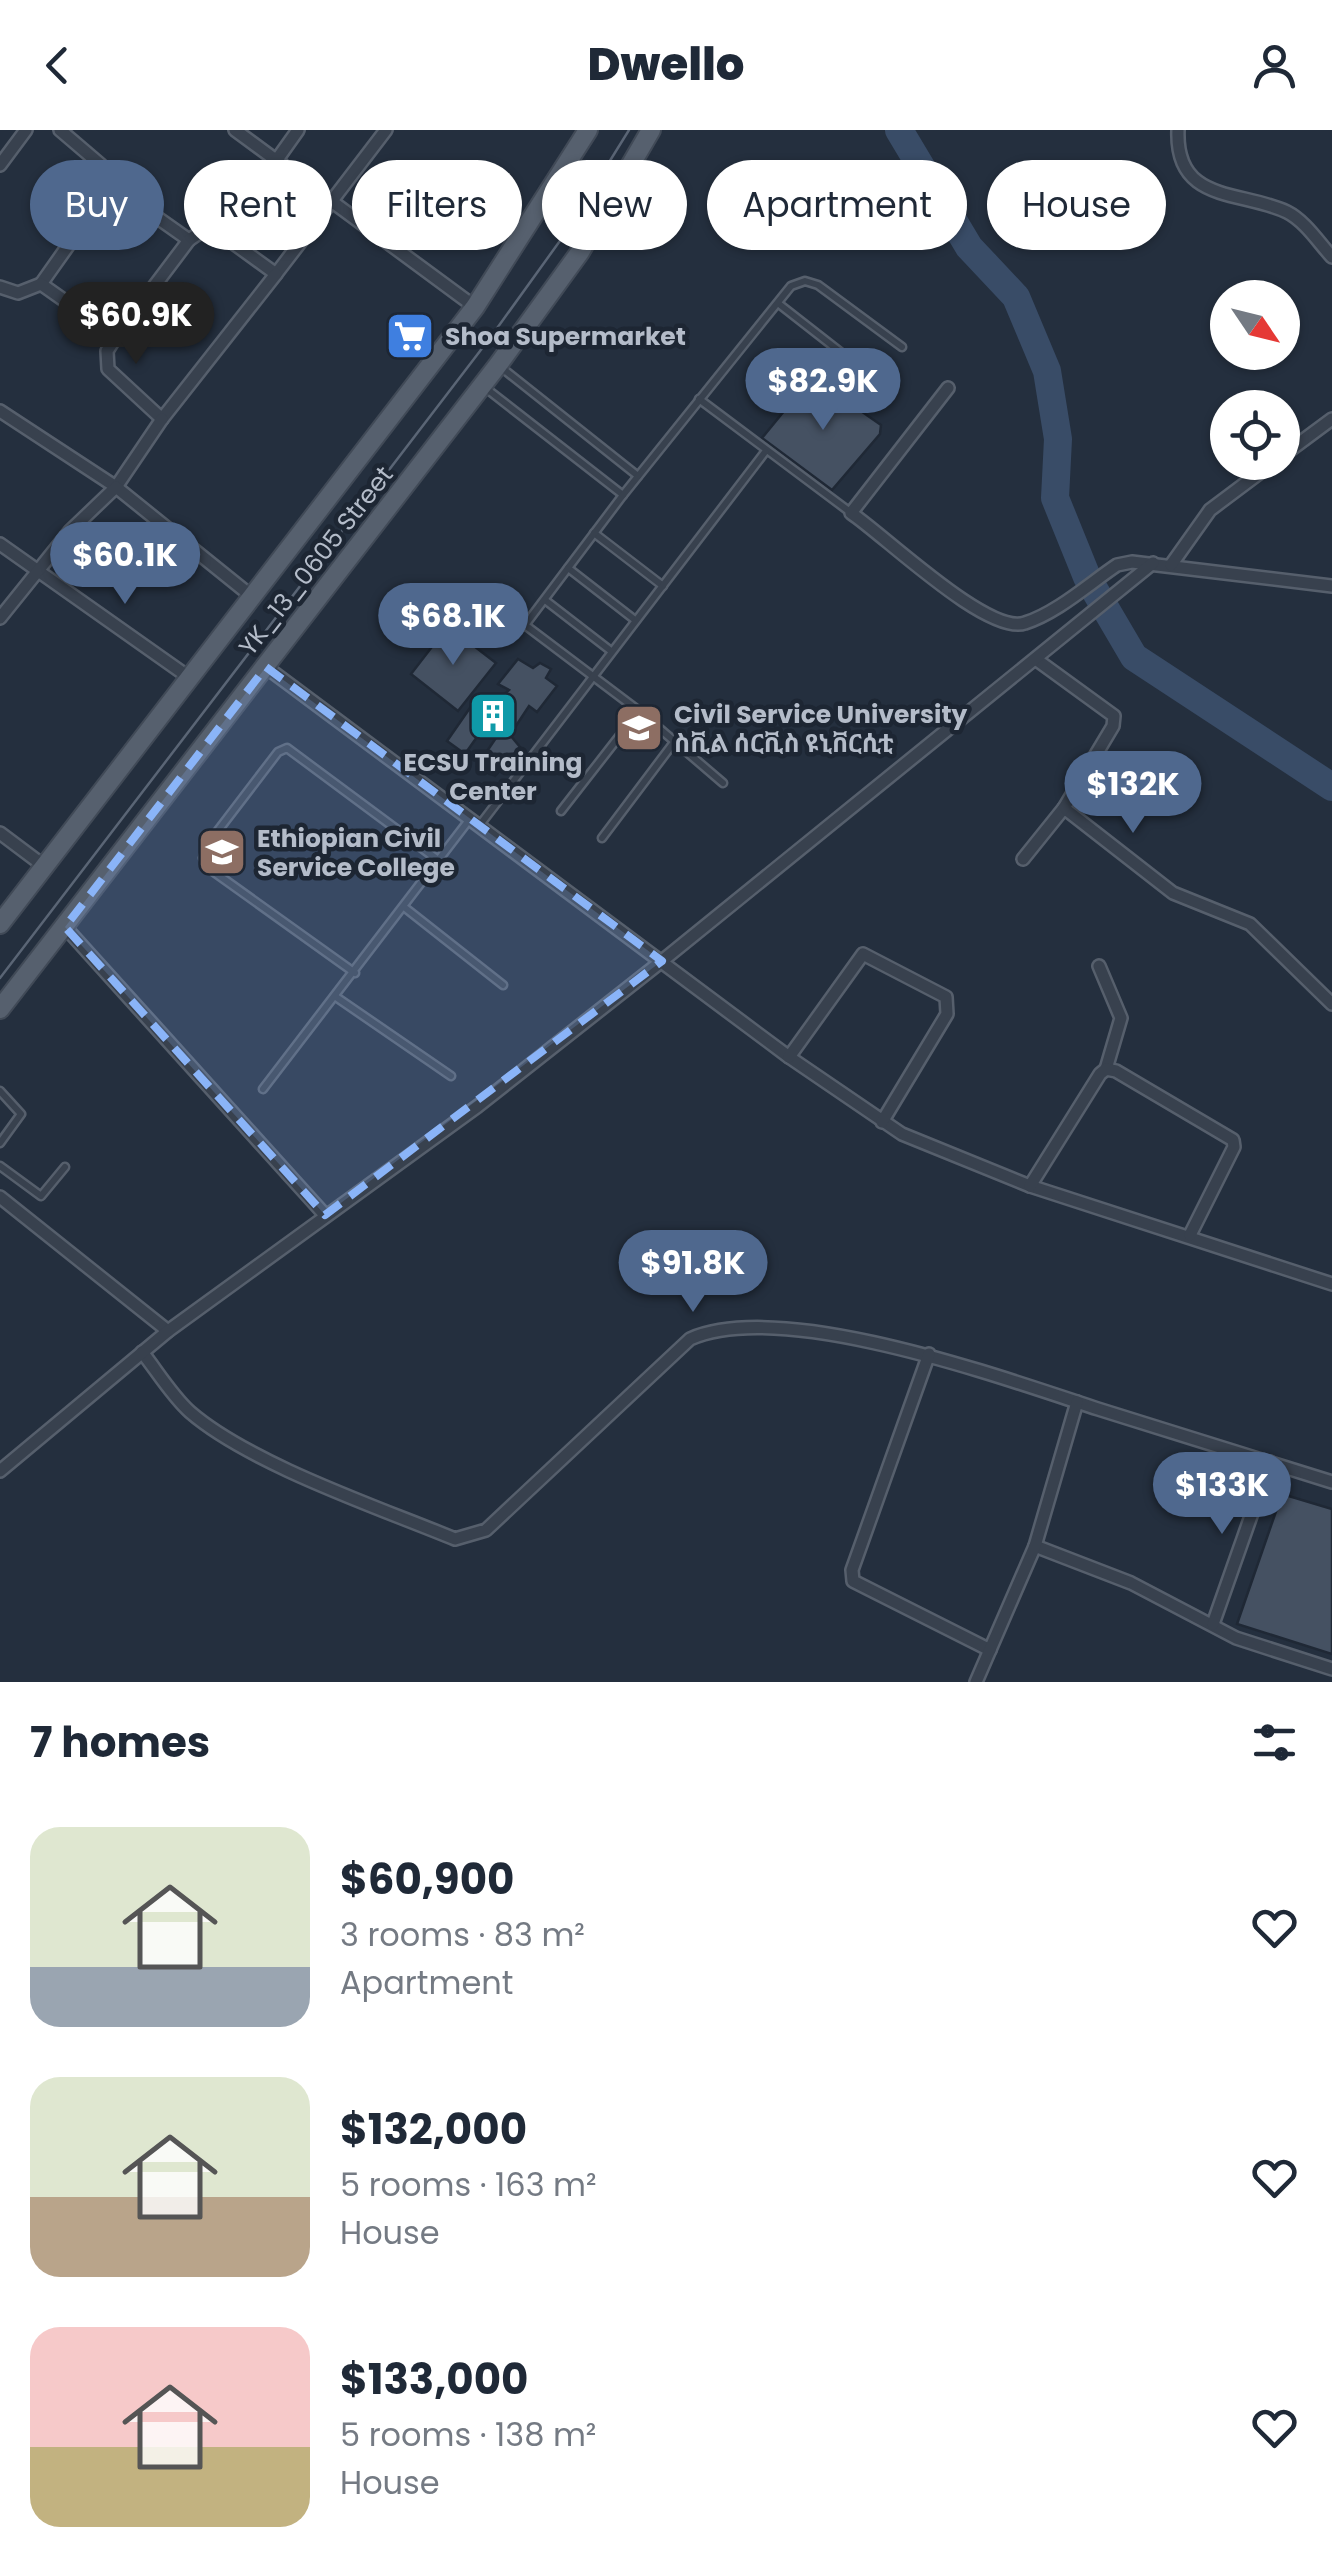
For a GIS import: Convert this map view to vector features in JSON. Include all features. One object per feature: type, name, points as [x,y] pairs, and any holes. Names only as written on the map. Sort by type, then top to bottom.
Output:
[{"type":"main road","name":"YK_13_0605 Street","points":[[0,924],[474,307],[560,180],[588,130]]},
{"type":"main road","name":"YK_13_0605 Street","points":[[0,1009],[498,365],[580,252],[651,130]]},
{"type":"street","points":[[0,166],[26,130]]},
{"type":"street","points":[[60,130],[95,160]]},
{"type":"street","points":[[235,130],[276,160],[298,130]]},
{"type":"street","points":[[0,618],[70,531],[116,487],[162,419],[386,130]]},
{"type":"street","points":[[1178,130],[1179,158],[1201,183],[1217,194],[1286,212],[1332,258]]},
{"type":"street","points":[[333,202],[474,307]]},
{"type":"street","points":[[162,419],[108,370],[106,351],[184,245]]},
{"type":"street","points":[[0,287],[18,292],[41,284],[65,250]]},
{"type":"street","points":[[243,250],[276,274]]},
{"type":"street","points":[[41,284],[116,337]]},
{"type":"street","points":[[948,388],[851,513],[942,586],[1004,624],[1027,623],[1118,565],[1154,563],[1332,586]]},
{"type":"street","points":[[0,410],[116,487],[250,595]]},
{"type":"street","points":[[1300,443],[1332,420]]},
{"type":"street","points":[[1171,565],[1210,510],[1250,480]]},
{"type":"street","points":[[0,544],[188,676]]},
{"type":"street","points":[[0,1470],[168,1331],[478,1106],[1092,618],[1154,563]]},
{"type":"street","points":[[1023,859],[1064,808],[1114,726],[1114,716],[1036,660]]},
{"type":"street","points":[[266,667],[882,1122],[1030,1186],[1332,1284]]},
{"type":"street","points":[[1064,808],[1173,893],[1250,924],[1332,1004]]},
{"type":"street","points":[[0,833],[44,866]]},
{"type":"street","points":[[65,926],[324,1215]]},
{"type":"street","points":[[789,1057],[863,954],[946,998],[947,1014],[882,1122]]},
{"type":"street","points":[[1030,1186],[1106,1070],[1121,1018],[1098,966]]},
{"type":"street","points":[[1106,1070],[1116,1071],[1233,1140],[1234,1147],[1190,1235]]},
{"type":"street","points":[[0,1197],[168,1331]]},
{"type":"street","points":[[142,1352],[189,1411],[218,1431],[276,1462],[455,1539],[486,1530],[690,1339],[727,1327],[825,1335],[929,1354],[1332,1481]]},
{"type":"street","points":[[929,1354],[852,1570],[853,1581],[990,1650]]},
{"type":"street","points":[[976,1682],[1035,1546],[1076,1402]]},
{"type":"street","points":[[1213,1624],[1270,1462]]},
{"type":"street","points":[[1035,1546],[1132,1583],[1261,1648],[1332,1669]]},
{"type":"lane","points":[[496,642],[526,625],[623,495],[791,286],[806,281],[818,285],[902,347]]},
{"type":"lane","points":[[779,304],[875,379]]},
{"type":"lane","points":[[498,365],[638,476]]},
{"type":"lane","points":[[482,386],[623,495]]},
{"type":"lane","points":[[699,399],[851,513]]},
{"type":"lane","points":[[263,1089],[438,860],[474,823],[593,678],[765,452]]},
{"type":"lane","points":[[594,533],[663,586]]},
{"type":"lane","points":[[568,568],[635,620]]},
{"type":"lane","points":[[544,600],[611,651]]},
{"type":"lane","points":[[526,625],[639,712],[722,783]]},
{"type":"lane","points":[[561,811],[639,712]]},
{"type":"lane","points":[[602,838],[674,741]]},
{"type":"lane","points":[[355,973],[214,872],[203,858],[207,845],[278,752],[288,748],[438,860]]},
{"type":"lane","points":[[404,907],[503,985]]},
{"type":"lane","points":[[336,996],[450,1076]]},
{"type":"lane","points":[[0,1091],[21,1114],[0,1143]]},
{"type":"lane","points":[[0,1166],[40,1196],[64,1167]]},
{"type":"highlighted area","points":[[266,667],[662,961],[325,1215],[65,927]]},
{"type":"building","points":[[812,377],[881,425],[880,434],[832,490],[762,438]]},
{"type":"building","points":[[448,626],[496,663],[458,711],[411,674]]},
{"type":"building","name":"ECSU Training Center","points":[[518,659],[533,668],[540,663],[551,669],[546,678],[557,686],[537,712],[529,706],[510,735],[520,747],[495,776],[477,766],[502,729],[489,720],[465,754],[447,741],[472,705],[485,712],[509,690],[498,684]]},
{"type":"building","points":[[1282,1494],[1332,1509],[1332,1654],[1237,1624]]},
{"type":"waterway","points":[[899,130],[969,247],[1016,297],[1047,371],[1058,439],[1055,498],[1087,577],[1134,657],[1332,787]]},
{"type":"tram line","points":[[0,978],[490,338],[562,238],[629,130]]},
{"type":"place","name":"Shoa Supermarket","points":[[410,336]]},
{"type":"place","name":"ECSU Training Center","points":[[493,716]]},
{"type":"place","name":"Civil Service University ስቪል ሰርቪስ ዩኒቨርሲቲ","points":[[639,728]]},
{"type":"place","name":"Ethiopian Civil Service College","points":[[222,852]]}]
